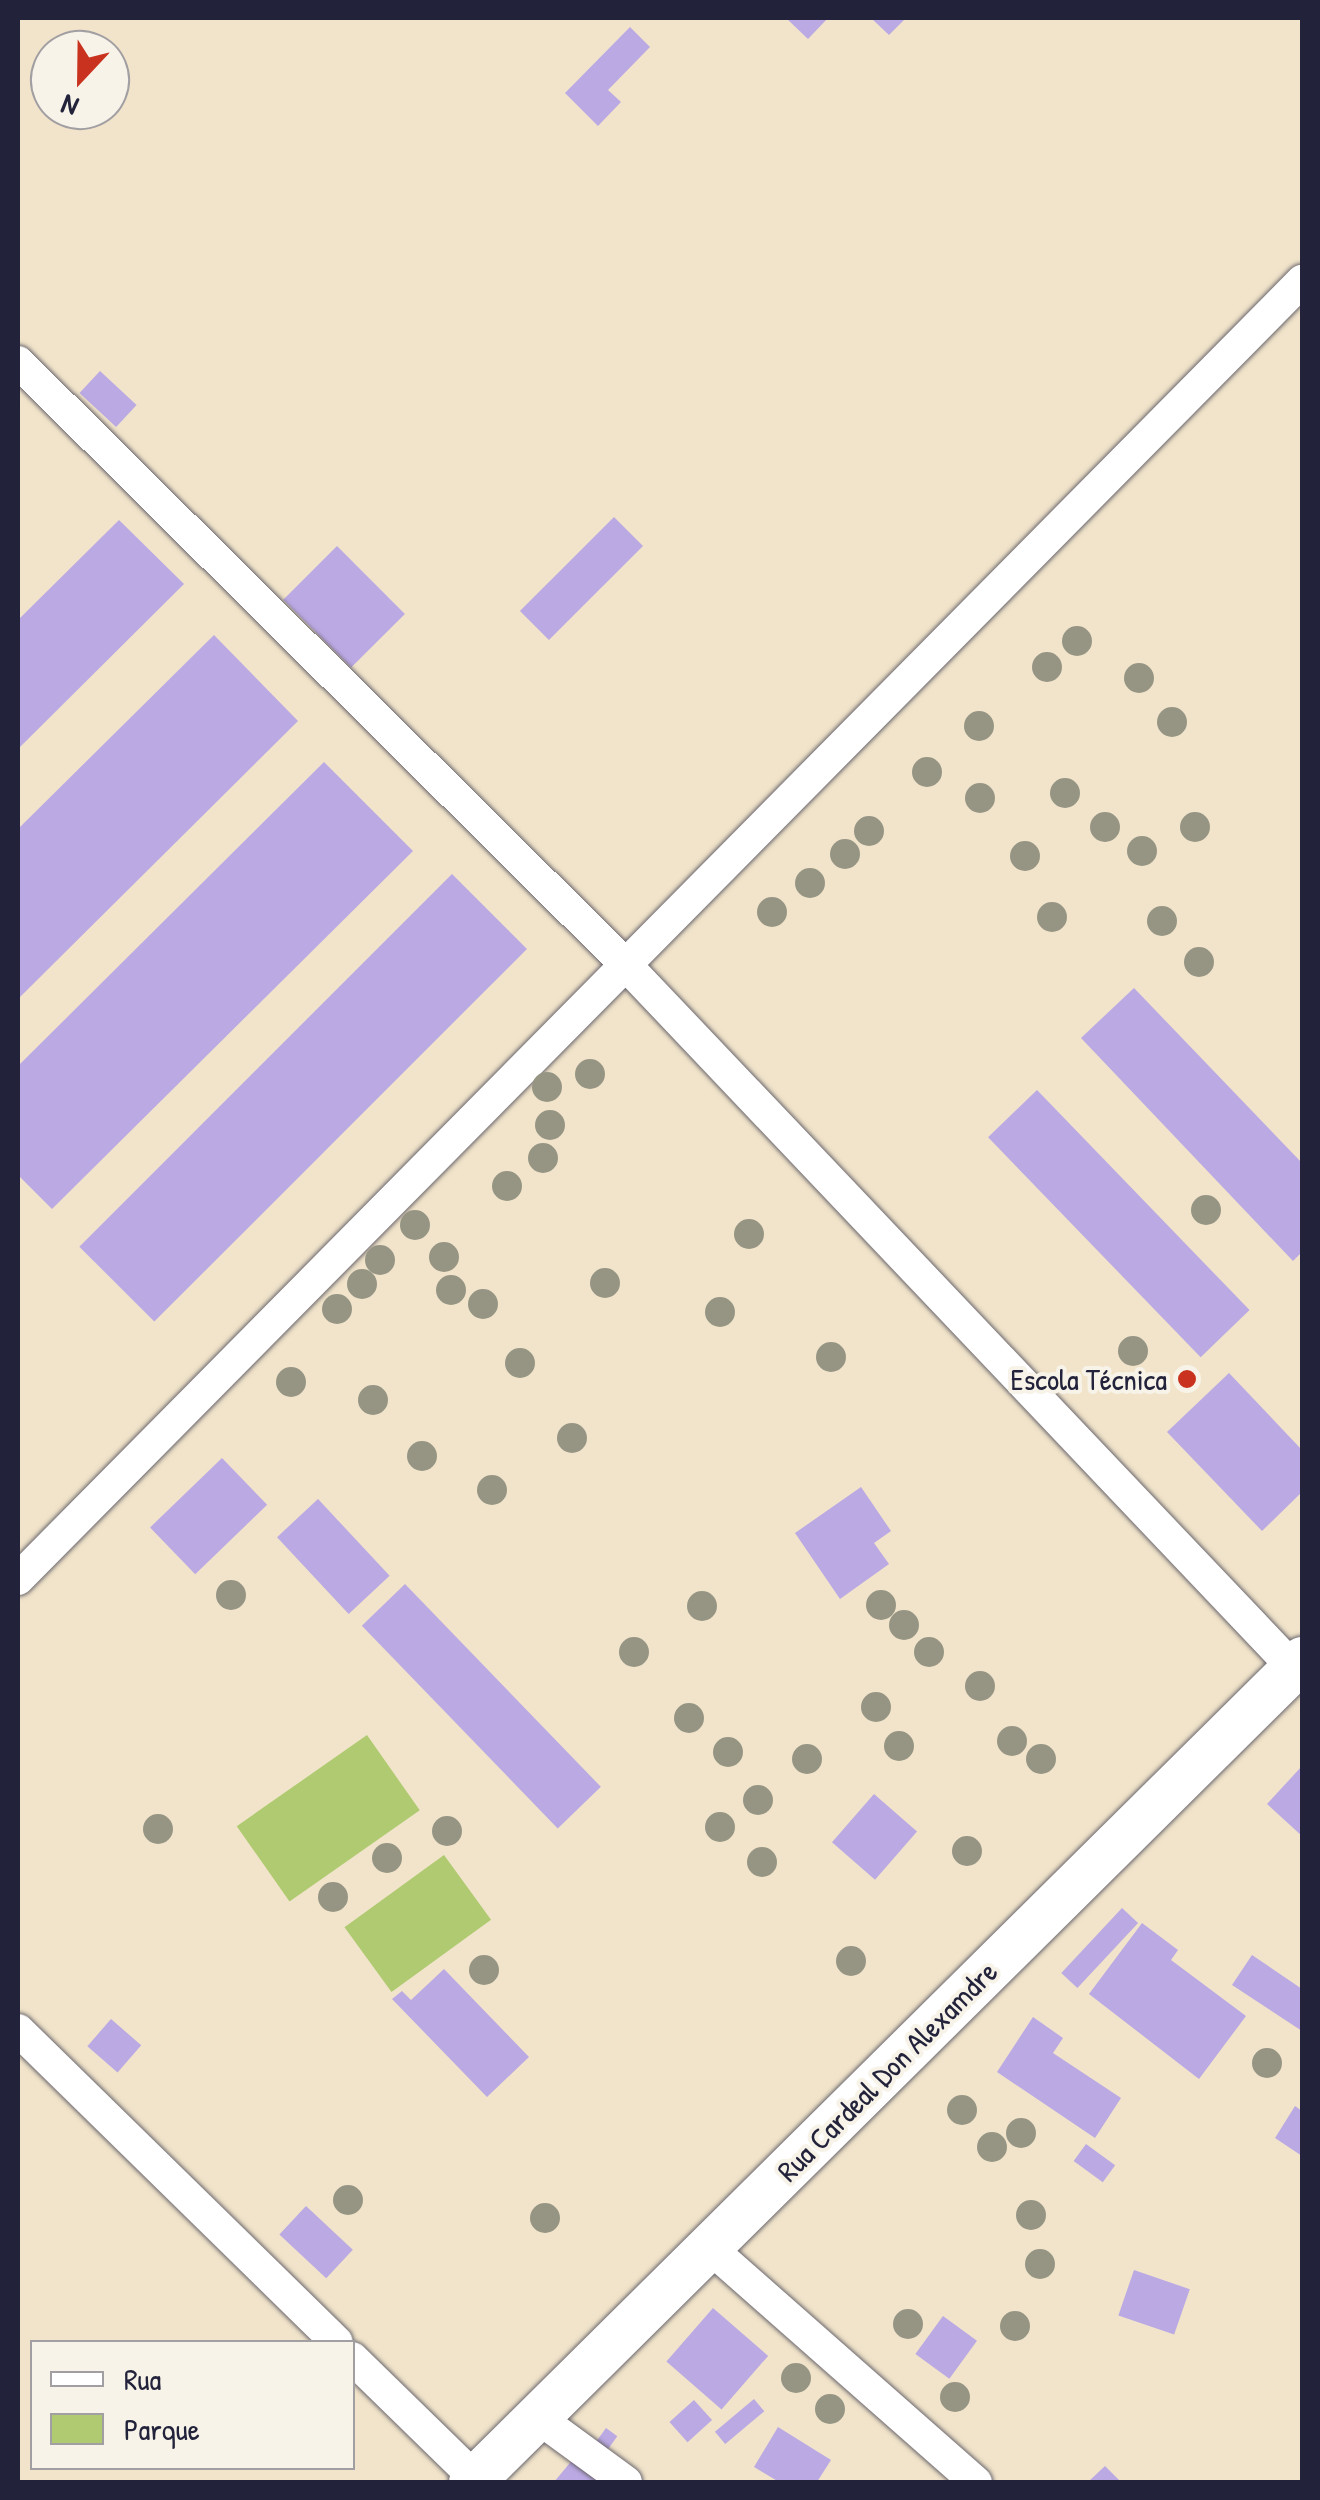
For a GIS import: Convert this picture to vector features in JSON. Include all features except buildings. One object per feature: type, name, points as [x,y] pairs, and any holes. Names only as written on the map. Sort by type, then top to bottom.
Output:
[{"type":"main road","name":"Rua Cardeal Don Alexamdre","points":[[473,2480],[1300,1668]]},
{"type":"street","points":[[18,1579],[1302,280]]},
{"type":"street","points":[[18,362],[624,963],[1300,1668]]},
{"type":"street","points":[[18,2030],[334,2340]]},
{"type":"street","points":[[709,2248],[976,2482]]},
{"type":"street","points":[[355,2361],[473,2480]]},
{"type":"street","points":[[537,2417],[626,2482]]},
{"type":"green space","points":[[367,1735],[420,1810],[290,1902],[237,1826]]},
{"type":"green space","points":[[444,1855],[491,1920],[392,1992],[344,1927]]},
{"type":"place","name":"Escola Técnica","points":[[1187,1379]]}]
